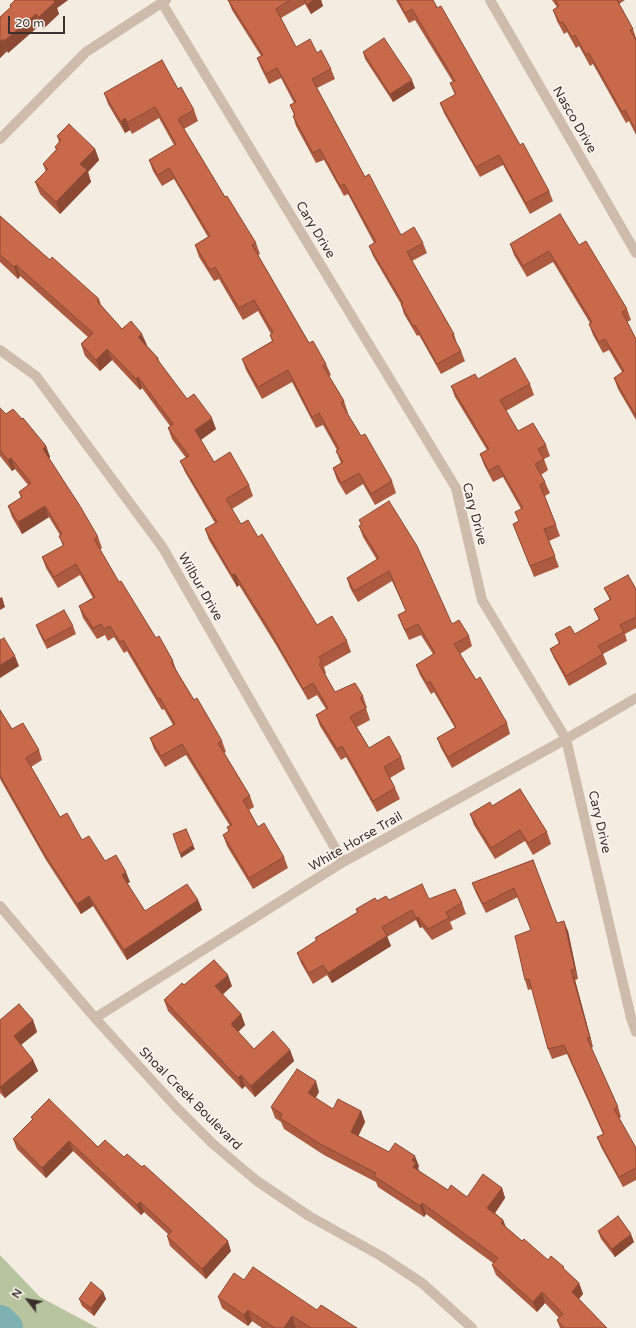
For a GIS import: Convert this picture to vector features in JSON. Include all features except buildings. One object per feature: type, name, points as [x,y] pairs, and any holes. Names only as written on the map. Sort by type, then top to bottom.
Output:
[{"type":"street","name":"Nasco Drive","points":[[490,0],[636,253]]},
{"type":"street","points":[[0,139],[86,52],[164,1]]},
{"type":"street","name":"Cary Drive","points":[[164,1],[456,488],[482,600],[566,739],[630,1018],[636,1032]]},
{"type":"street","name":"Wilbur Drive","points":[[0,350],[36,376],[163,548],[343,862]]},
{"type":"street","name":"White Horse Trail","points":[[95,1018],[343,862],[566,739],[636,698]]},
{"type":"street","name":"Shoal Creek Boulevard","points":[[0,906],[95,1018],[187,1118],[213,1144],[257,1181],[309,1216],[381,1256],[422,1283],[472,1328]]},
{"type":"green space","points":[[0,1255],[40,1297],[98,1328],[0,1328]]},
{"type":"waterway","points":[[0,1322],[6,1328]]}]
